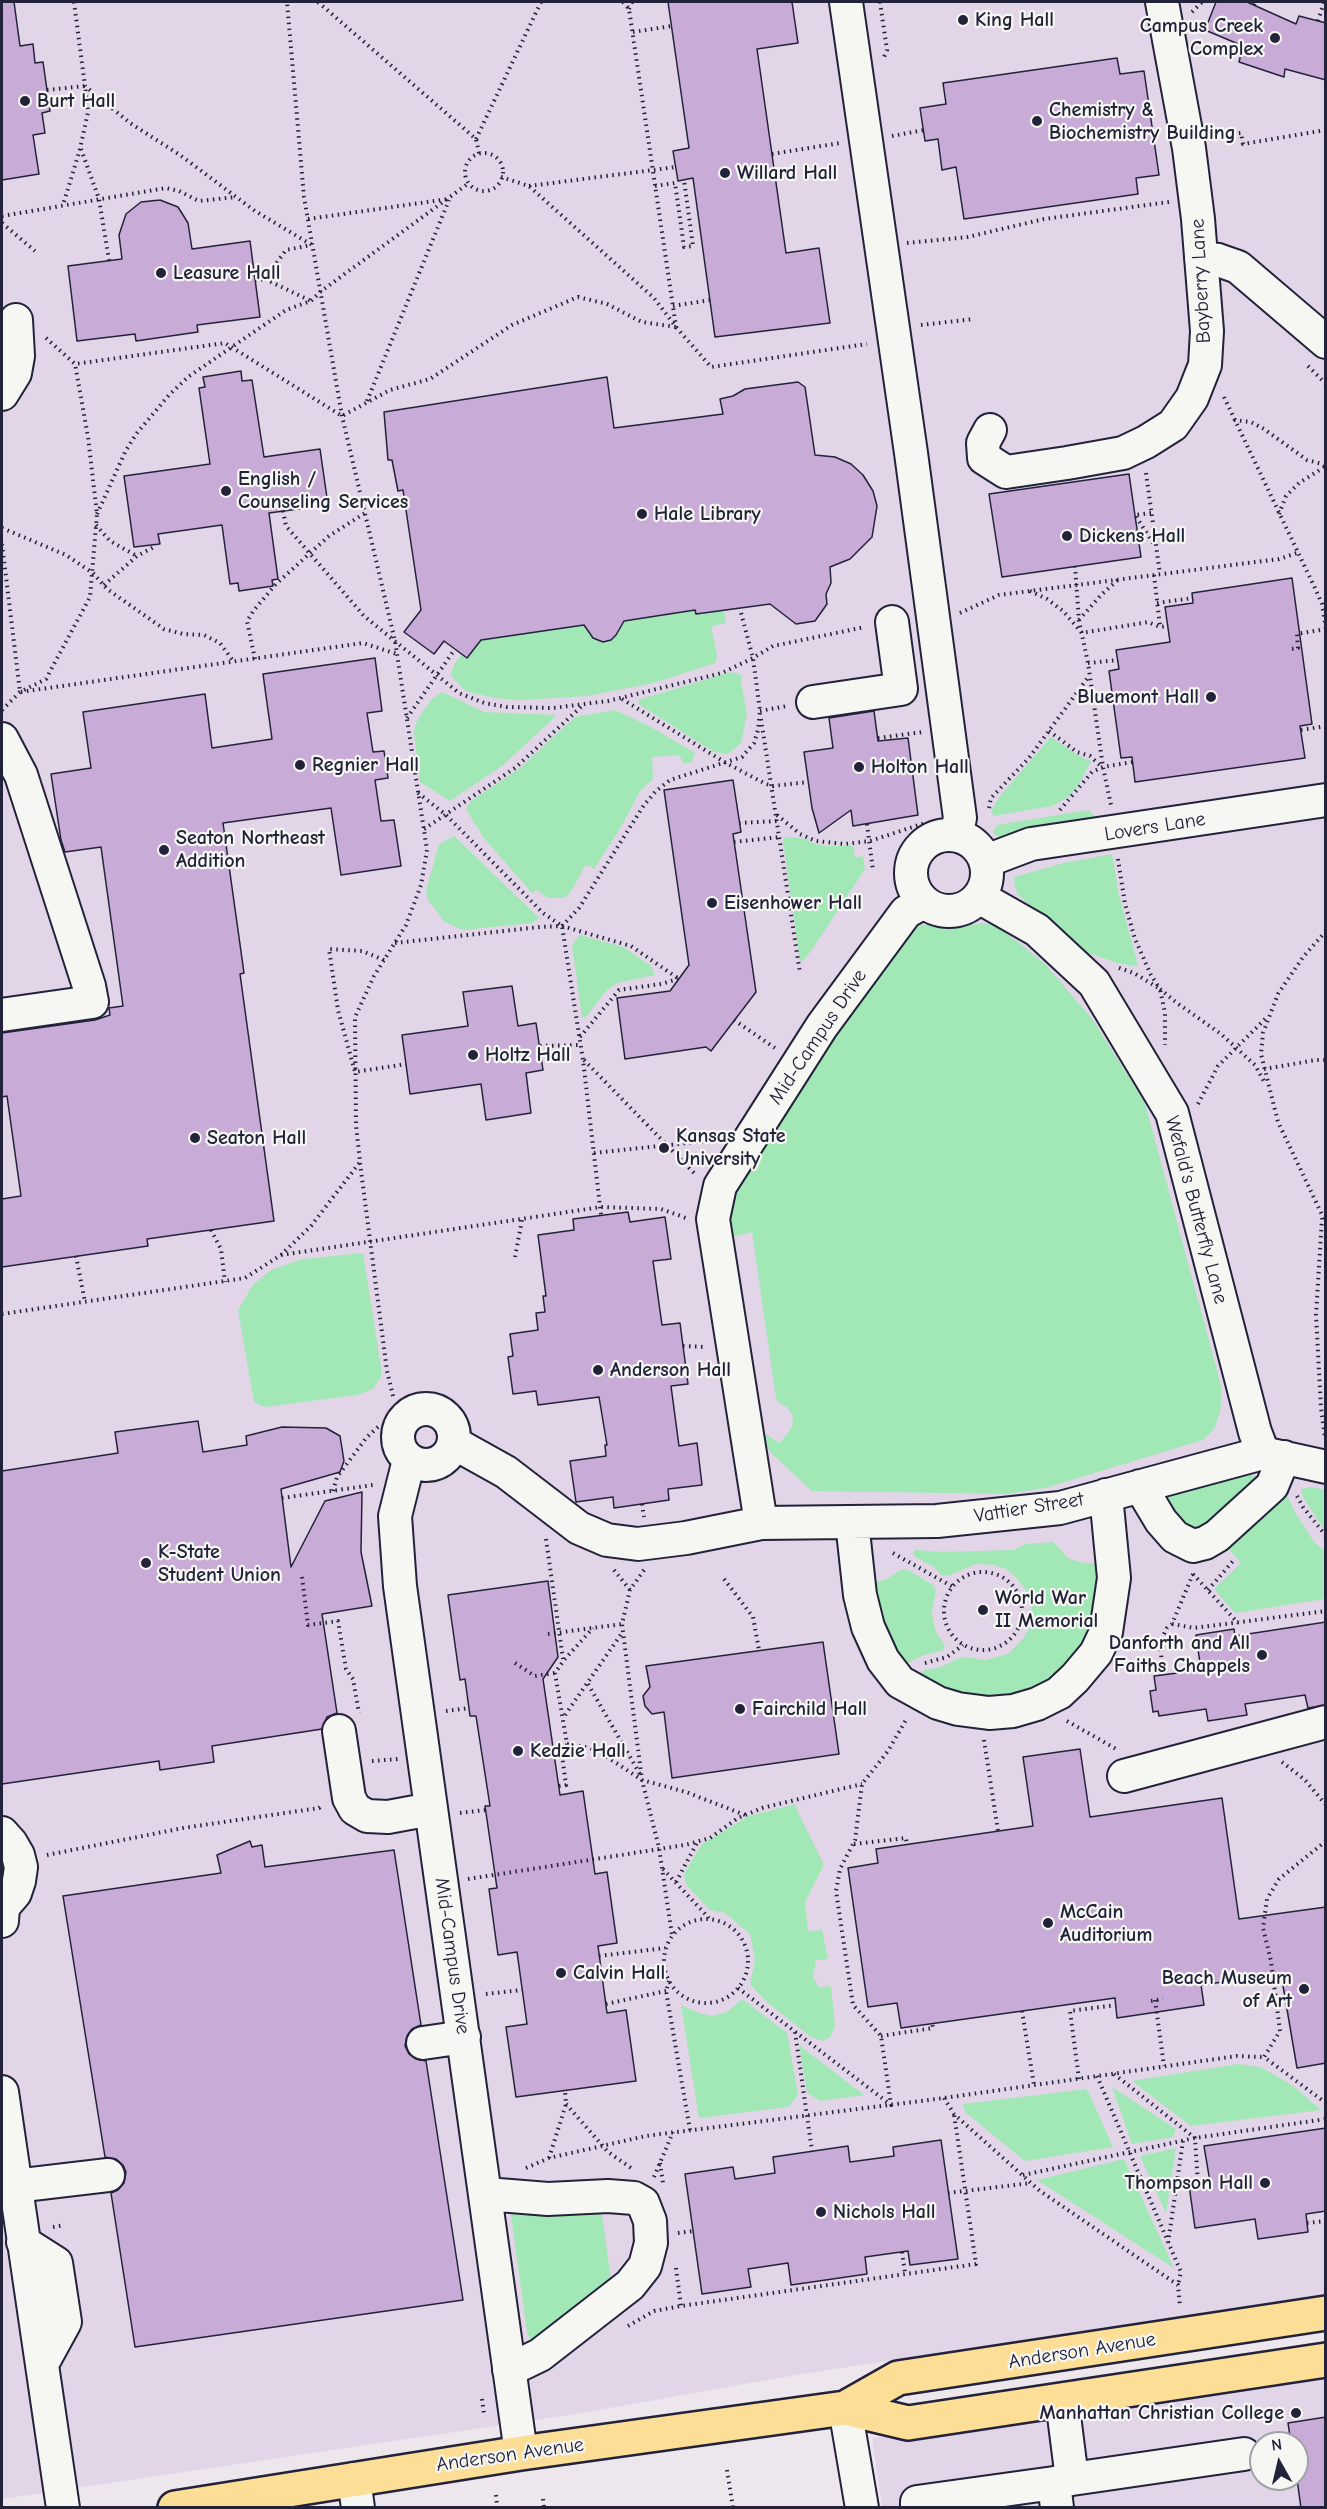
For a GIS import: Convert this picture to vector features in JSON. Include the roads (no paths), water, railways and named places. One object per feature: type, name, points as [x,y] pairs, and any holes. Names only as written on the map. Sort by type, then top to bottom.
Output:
[{"type":"main road","name":"Anderson Avenue","points":[[845,2408],[898,2378],[1326,2313]]},
{"type":"main road","name":"Anderson Avenue","points":[[175,2508],[356,2493],[521,2453],[845,2408],[908,2423],[1326,2360]]},
{"type":"street","points":[[846,2],[960,818],[956,835]]},
{"type":"street","name":"Bayberry Lane","points":[[987,444],[1006,472],[1123,453],[1173,425],[1192,398],[1205,365],[1208,331],[1176,8]]},
{"type":"street","points":[[1202,258],[1218,260],[1238,267],[1326,342]]},
{"type":"street","points":[[2,394],[15,373],[18,356],[14,320]]},
{"type":"street","points":[[813,702],[901,689],[892,622]]},
{"type":"street","points":[[2,739],[21,775],[92,1002],[2,1015]]},
{"type":"street","name":"Lovers Lane","points":[[986,861],[1031,844],[1326,800]]},
{"type":"street","points":[[944,835],[956,835],[975,844],[986,861],[988,873],[986,886],[979,897],[972,904],[953,912],[942,911],[924,902],[916,893],[911,881],[914,856],[932,839],[944,835]]},
{"type":"street","name":"Wefald's Butterfly Lane","points":[[979,897],[1037,930],[1094,983],[1172,1113],[1255,1432],[1273,1455]]},
{"type":"street","name":"Mid-Campus Drive","points":[[761,1523],[713,1219],[720,1186],[822,1026],[906,912],[924,902]]},
{"type":"street","points":[[420,1410],[438,1412],[452,1425],[454,1443],[444,1460],[436,1464],[418,1465],[410,1460],[399,1446],[400,1428],[411,1414],[420,1410]]},
{"type":"street","points":[[454,1443],[507,1472],[579,1528],[607,1540],[638,1544],[686,1538],[761,1523]]},
{"type":"street","points":[[1140,1486],[1175,1537],[1193,1546],[1205,1543],[1217,1536],[1272,1485],[1273,1455]]},
{"type":"street","name":"Vattier Street","points":[[761,1523],[938,1521],[1060,1508],[1140,1486],[1273,1455],[1326,1467]]},
{"type":"street","name":"Mid-Campus Drive","points":[[410,1460],[396,1516],[400,1586],[441,1812],[464,2037],[521,2453]]},
{"type":"street","points":[[852,1522],[860,1595],[868,1627],[883,1660],[900,1682],[938,1703],[958,1709],[989,1713],[1037,1704],[1059,1693],[1096,1653],[1106,1632],[1114,1578],[1106,1495]]},
{"type":"street","points":[[1138,1773],[1326,1722]]},
{"type":"street","points":[[350,1726],[349,1798],[355,1809],[368,1816],[388,1817],[441,1812]]},
{"type":"street","points":[[2,1833],[18,1855],[21,1867],[20,1881],[15,1893],[2,1912]]},
{"type":"street","points":[[423,2043],[464,2037]]},
{"type":"street","points":[[2,2092],[23,2242],[15,2275],[42,2364],[63,2508]]},
{"type":"street","points":[[15,2186],[108,2175]]},
{"type":"street","points":[[486,2193],[548,2199],[608,2196],[634,2198],[648,2192],[651,2243],[645,2266],[630,2285],[540,2355],[509,2370]]},
{"type":"street","points":[[23,2242],[56,2262],[65,2322],[42,2364]]},
{"type":"street","points":[[1061,2490],[1062,2400]]},
{"type":"street","points":[[845,2408],[862,2508]]},
{"type":"street","points":[[917,2508],[917,2502],[1061,2490],[1244,2454]]},
{"type":"place","name":"King Hall","points":[[963,20]]},
{"type":"place","name":"Campus Creek Complex","points":[[1275,38]]},
{"type":"place","name":"Burt Hall","points":[[25,101]]},
{"type":"place","name":"Chemistry & Biochemistry Building","points":[[1037,121]]},
{"type":"place","name":"Willard Hall","points":[[725,173]]},
{"type":"place","name":"Leasure Hall","points":[[161,273]]},
{"type":"place","name":"English / Counseling Services","points":[[226,491]]},
{"type":"place","name":"Hale Library","points":[[642,514]]},
{"type":"place","name":"Dickens Hall","points":[[1067,536]]},
{"type":"place","name":"Bluemont Hall","points":[[1211,697]]},
{"type":"place","name":"Regnier Hall","points":[[300,765]]},
{"type":"place","name":"Holton Hall","points":[[859,767]]},
{"type":"place","name":"Seaton Northeast Addition","points":[[164,850]]},
{"type":"place","name":"Eisenhower Hall","points":[[712,903]]},
{"type":"place","name":"Holtz Hall","points":[[473,1055]]},
{"type":"place","name":"Seaton Hall","points":[[195,1138]]},
{"type":"place","name":"Kansas State University","points":[[664,1148]]},
{"type":"place","name":"Anderson Hall","points":[[598,1370]]},
{"type":"place","name":"K-State Student Union","points":[[146,1563]]},
{"type":"place","name":"World War II Memorial","points":[[983,1610]]},
{"type":"place","name":"Danforth and All Faiths Chappels","points":[[1262,1655]]},
{"type":"place","name":"Fairchild Hall","points":[[740,1709]]},
{"type":"place","name":"Kedzie Hall","points":[[518,1751]]},
{"type":"place","name":"McCain Auditorium","points":[[1048,1923]]},
{"type":"place","name":"Calvin Hall","points":[[561,1973]]},
{"type":"place","name":"Beach Museum of Art","points":[[1304,1989]]},
{"type":"place","name":"Thompson Hall","points":[[1265,2183]]},
{"type":"place","name":"Nichols Hall","points":[[821,2212]]},
{"type":"place","name":"Manhattan Christian College","points":[[1296,2413]]}]
